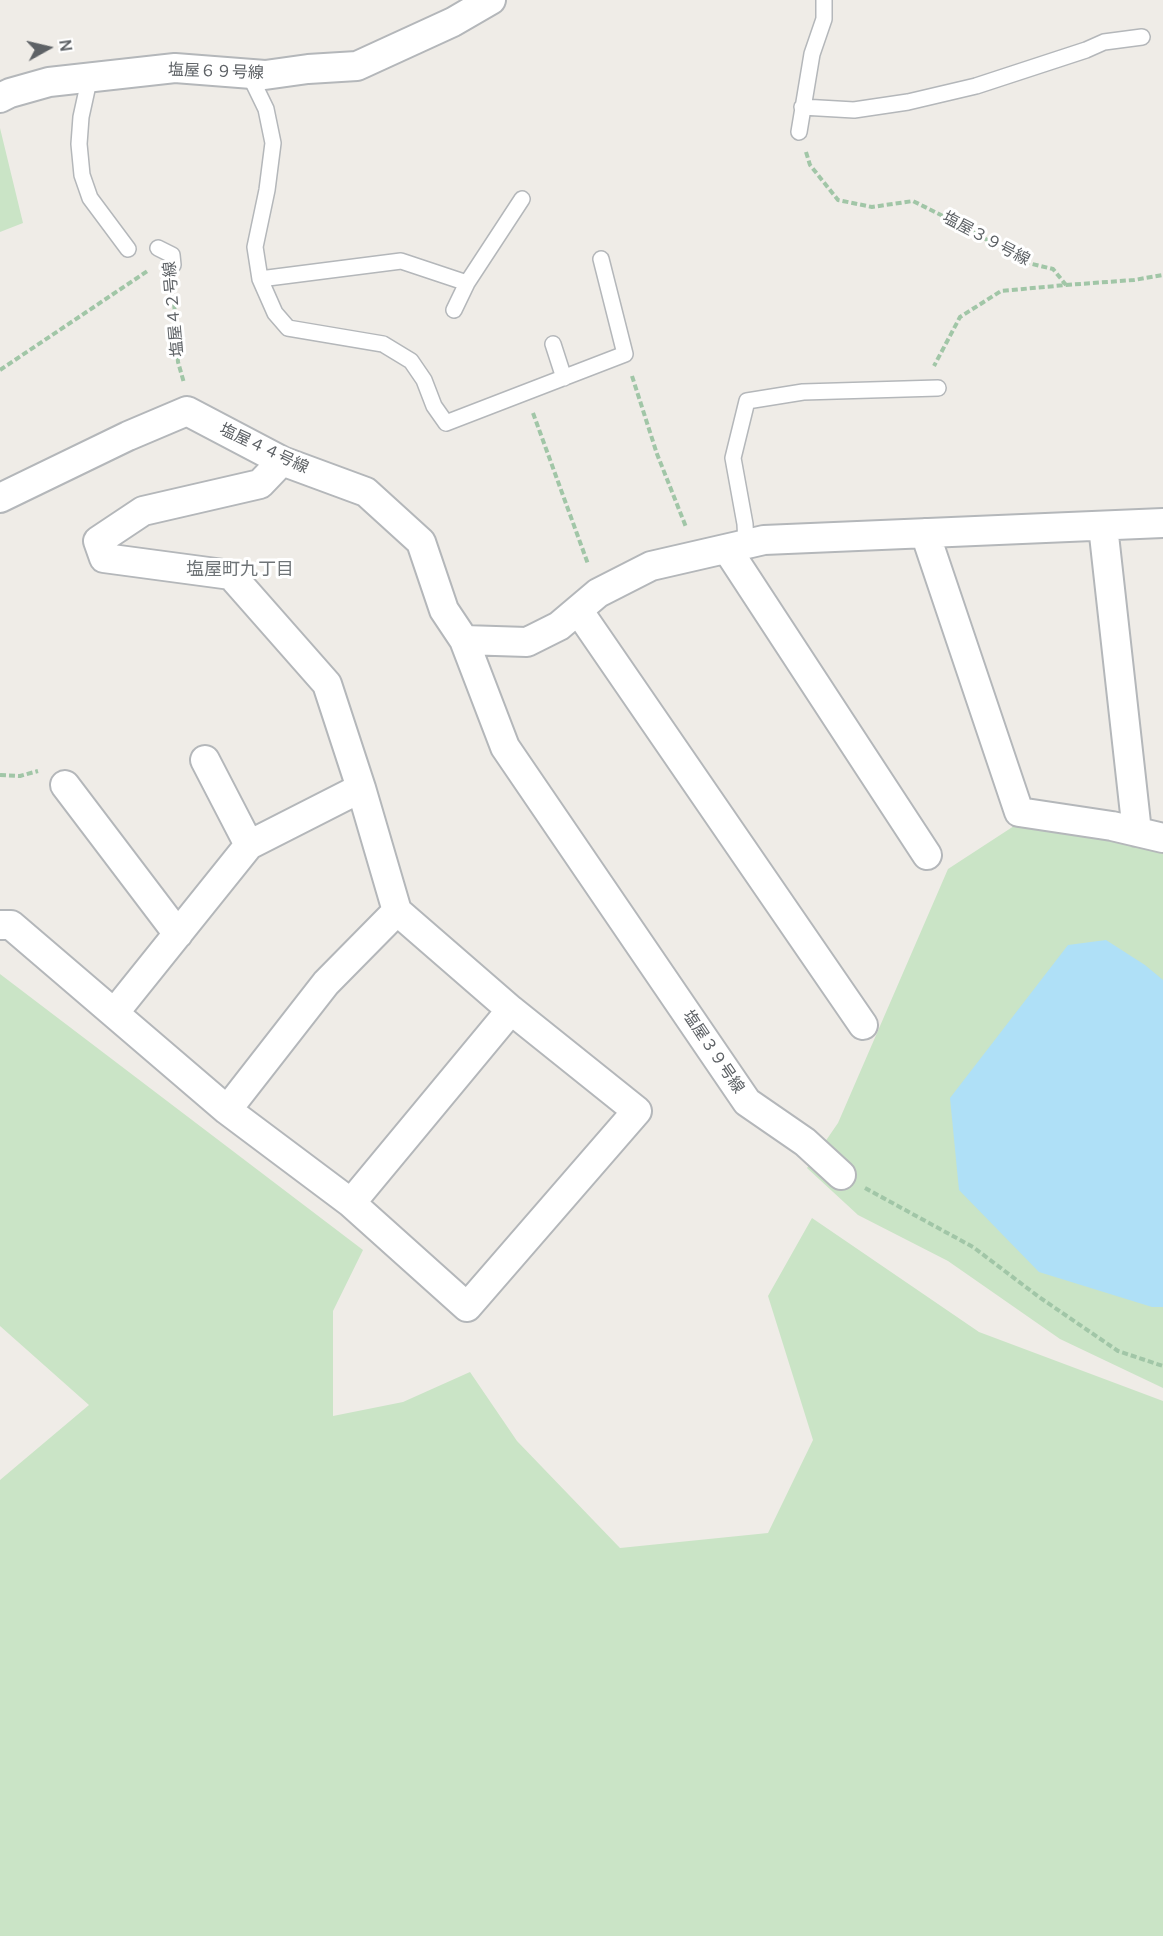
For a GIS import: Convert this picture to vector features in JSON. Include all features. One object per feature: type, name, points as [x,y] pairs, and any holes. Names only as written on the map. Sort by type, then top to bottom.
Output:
[{"type":"street","name":"塩屋６９号線","points":[[0,98],[49,82],[175,68],[264,75],[357,66],[453,22],[491,0]]},
{"type":"street","name":"塩屋４４号線","points":[[188,411],[282,461],[366,492],[421,542],[444,610],[464,640]]},
{"type":"street","points":[[0,498],[128,436],[188,411]]},
{"type":"street","points":[[0,926],[11,925],[227,1110],[351,1203],[467,1307],[637,1111],[511,1010],[397,911],[361,788],[327,684],[231,575],[104,558],[98,541],[142,511],[260,484],[282,461]]},
{"type":"street","points":[[464,640],[526,642],[559,626],[588,601],[651,566],[764,540],[1163,523]]},
{"type":"street","points":[[925,533],[1019,812],[1150,835],[1103,526]]},
{"type":"street","points":[[737,546],[927,855]]},
{"type":"street","points":[[588,601],[863,1025]]},
{"type":"street","name":"塩屋３９号線","points":[[464,640],[506,747],[747,1102],[805,1142],[841,1175]]},
{"type":"street","points":[[205,760],[249,845]]},
{"type":"street","points":[[64,784],[178,934]]},
{"type":"street","points":[[115,1012],[249,845],[361,788]]},
{"type":"street","points":[[227,1110],[326,983],[397,911]]},
{"type":"street","points":[[351,1203],[511,1010]]},
{"type":"lane","points":[[799,132],[812,54],[824,19],[824,0]]},
{"type":"lane","points":[[802,107],[854,110],[908,102],[976,86],[1104,42],[1142,37]]},
{"type":"lane","points":[[249,74],[266,109],[273,143],[267,190],[255,247],[260,279],[275,313],[288,328],[383,344],[411,361],[424,380],[434,406],[446,423],[625,354],[601,259]]},
{"type":"lane","points":[[90,76],[81,117],[79,144],[82,175],[90,198],[128,249]]},
{"type":"lane","points":[[454,310],[467,283],[522,199]]},
{"type":"lane","points":[[260,279],[401,261],[467,283]]},
{"type":"lane","points":[[553,344],[564,378]]},
{"type":"lane","points":[[737,546],[745,524],[733,459],[747,401],[803,392],[938,388]]},
{"type":"path","name":"塩屋３９号線","points":[[799,132],[810,165],[838,200],[872,207],[914,201],[1028,263],[1053,269],[1066,285]]},
{"type":"path","name":"塩屋４２号線","points":[[0,370],[168,256],[178,362],[186,387],[188,411]]},
{"type":"path","points":[[1066,285],[1134,280],[1163,275]]},
{"type":"path","name":"塩屋３９号線","points":[[938,388],[934,365],[960,317],[1002,291],[1066,285]]},
{"type":"path","points":[[625,354],[657,454],[698,555]]},
{"type":"path","points":[[525,392],[588,601]]},
{"type":"path","points":[[841,1175],[973,1247],[1039,1297],[1118,1351],[1163,1366]]},
{"type":"green space","points":[[0,128],[23,223],[0,232]]},
{"type":"green space","points":[[1014,826],[1094,834],[1163,849],[1163,1388],[1060,1339],[948,1261],[858,1215],[807,1168],[838,1123],[948,869]]},
{"type":"green space","points":[[0,974],[363,1250],[333,1311],[333,1416],[403,1402],[470,1372],[517,1441],[620,1548],[768,1533],[813,1440],[768,1296],[812,1218],[979,1332],[1163,1401],[1163,1936],[0,1936],[0,1480],[89,1405],[0,1326]]},
{"type":"water","points":[[1106,940],[1145,965],[1163,980],[1163,1307],[1152,1307],[1039,1272],[959,1190],[950,1098],[1068,945]]},
{"type":"district","name":"塩屋町九丁目","points":[[240,570]]}]
